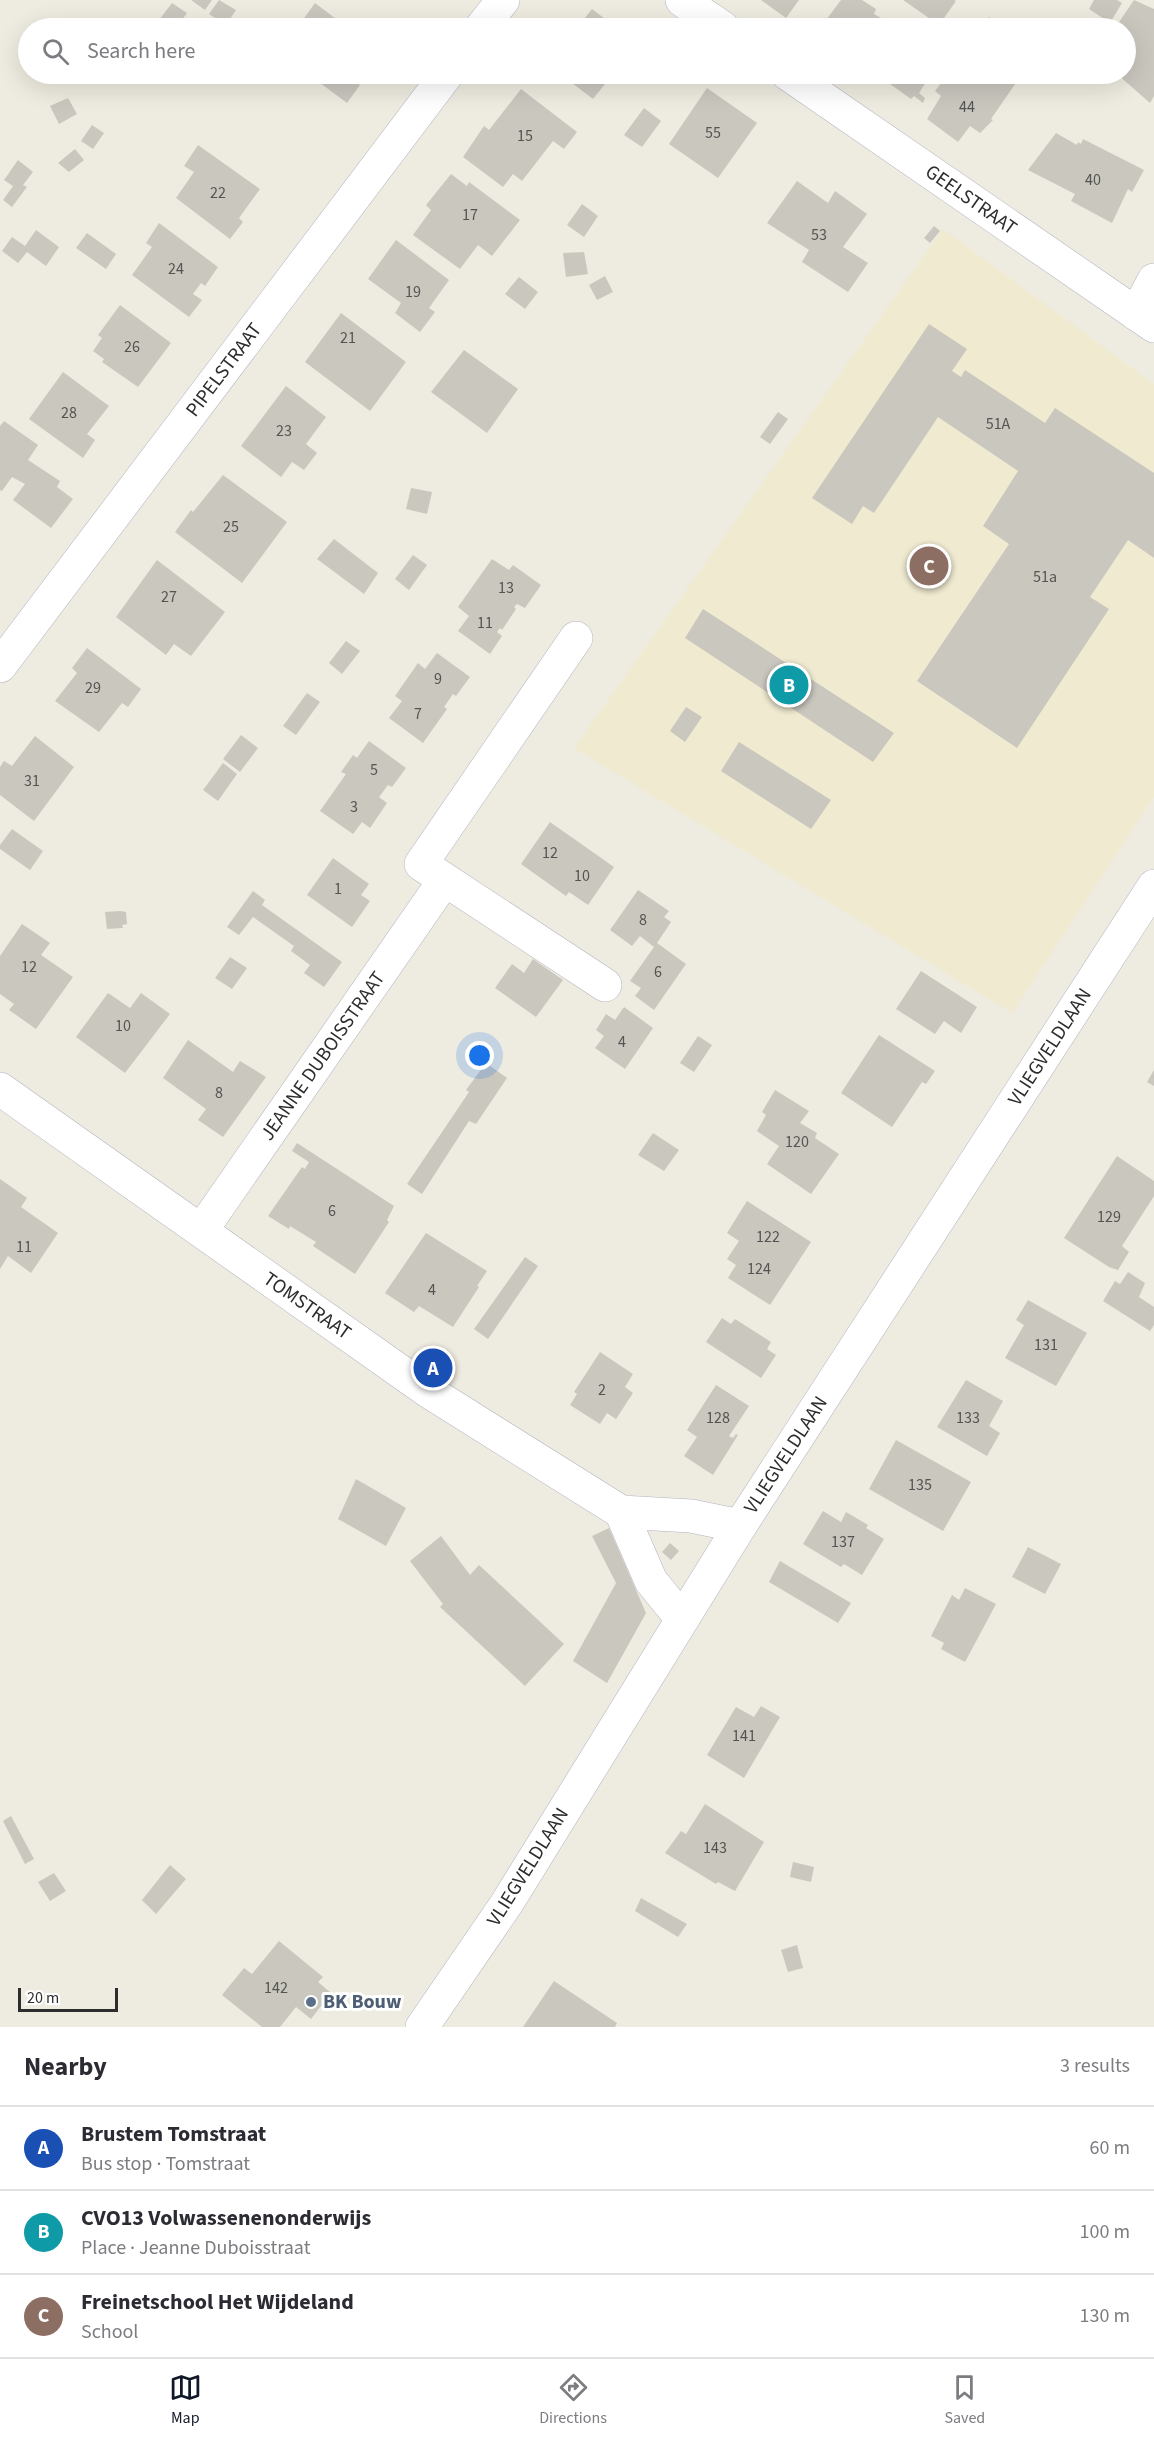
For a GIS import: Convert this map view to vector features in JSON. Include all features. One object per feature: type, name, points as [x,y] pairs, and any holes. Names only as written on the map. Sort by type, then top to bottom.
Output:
[{"type":"street","points":[[489,18],[503,0]]},
{"type":"street","points":[[682,0],[708,18]]},
{"type":"street","name":"PIPELSTRAAT","points":[[0,666],[439,84]]},
{"type":"street","name":"GEELSTRAAT","points":[[803,84],[1145,320]]},
{"type":"street","points":[[1145,320],[1154,280]]},
{"type":"street","points":[[576,638],[421,864],[605,986]]},
{"type":"street","name":"JEANNE DUBOISSTRAAT","points":[[201,1231],[444,881]]},
{"type":"street","name":"VLIEGVELDLAAN","points":[[422,2027],[443,2000],[507,1903],[740,1526],[1154,886]]},
{"type":"street","name":"TOMSTRAAT","points":[[0,1089],[428,1391],[621,1512],[691,1516],[740,1526]]},
{"type":"street","points":[[621,1512],[651,1581],[682,1619]]},
{"type":"shaded area","points":[[943,229],[1154,384],[1154,797],[1012,1013],[574,748]]},
{"type":"building","points":[[191,0],[212,0],[205,10]]},
{"type":"building","points":[[219,0],[236,10],[231,18],[215,18],[209,14]]},
{"type":"building","points":[[761,0],[799,0],[786,18]]},
{"type":"building","points":[[841,0],[862,0],[876,9],[874,14],[881,18],[828,18]]},
{"type":"building","points":[[903,0],[956,1],[944,18],[929,18]]},
{"type":"building","points":[[1094,0],[1117,0],[1122,3],[1113,18],[1102,18],[1089,9]]},
{"type":"building","points":[[1134,0],[1154,9],[1154,96],[1150,103],[1128,84],[1136,84],[1136,18],[1122,18]]},
{"type":"building","points":[[172,3],[187,13],[183,18],[161,18]]},
{"type":"building","points":[[315,3],[335,18],[304,18]]},
{"type":"building","points":[[592,9],[604,18],[585,18]]},
{"type":"building","points":[[321,84],[360,85],[347,103]]},
{"type":"building","points":[[573,84],[605,84],[593,99]]},
{"type":"building","points":[[890,84],[925,84],[919,93],[925,98],[923,103],[914,96],[911,99]]},
{"type":"building","points":[[940,84],[1015,84],[991,119],[993,120],[980,133],[970,126],[958,142],[927,119],[941,96],[935,91]]},
{"type":"building","points":[[707,88],[757,123],[718,178],[669,144]]},
{"type":"building","points":[[521,89],[577,132],[564,149],[553,141],[522,181],[513,174],[503,187],[463,157],[484,126],[489,130]]},
{"type":"building","points":[[68,98],[77,114],[59,124],[50,106]]},
{"type":"building","points":[[644,108],[661,121],[642,147],[624,135]]},
{"type":"building","points":[[92,125],[104,133],[93,149],[81,141]]},
{"type":"building","points":[[1056,133],[1077,145],[1078,142],[1081,144],[1083,139],[1144,170],[1132,192],[1128,189],[1112,223],[1071,201],[1075,194],[1028,170]]},
{"type":"building","points":[[198,145],[260,189],[239,218],[243,222],[230,239],[176,198],[194,172],[184,166]]},
{"type":"building","points":[[75,149],[84,160],[69,172],[58,163]]},
{"type":"building","points":[[18,160],[33,172],[23,185],[27,187],[12,207],[3,200],[13,186],[4,180]]},
{"type":"building","points":[[451,174],[467,186],[469,182],[520,220],[492,256],[478,245],[460,269],[413,235],[431,210],[426,205]]},
{"type":"building","points":[[797,181],[828,203],[835,191],[867,214],[843,247],[868,263],[848,292],[802,262],[809,250],[767,223]]},
{"type":"building","points":[[582,204],[598,216],[584,237],[567,225]]},
{"type":"building","points":[[159,223],[218,267],[205,286],[201,283],[193,294],[202,300],[189,317],[132,275],[152,247],[146,243]]},
{"type":"building","points":[[934,226],[940,231],[930,243],[924,238]]},
{"type":"building","points":[[36,230],[59,247],[46,266],[27,252],[18,263],[2,251],[12,237],[25,246]]},
{"type":"building","points":[[87,233],[116,254],[106,269],[76,248]]},
{"type":"building","points":[[396,240],[449,280],[429,308],[435,312],[420,332],[395,313],[401,303],[368,279]]},
{"type":"building","points":[[584,252],[588,274],[566,277],[563,253]]},
{"type":"building","points":[[605,276],[613,292],[597,300],[589,285]]},
{"type":"building","points":[[519,277],[538,292],[525,309],[505,294]]},
{"type":"building","points":[[120,305],[171,343],[138,387],[102,362],[104,359],[93,351],[102,338],[98,335]]},
{"type":"building","points":[[341,313],[406,362],[370,411],[305,362]]},
{"type":"building","points":[[929,324],[967,349],[952,371],[961,377],[965,370],[1045,423],[1055,408],[1154,473],[1154,558],[1128,540],[1090,597],[1109,609],[1017,748],[917,681],[1009,544],[983,526],[1018,471],[938,417],[874,513],[863,506],[852,524],[812,498]]},
{"type":"building","points":[[464,350],[518,389],[487,433],[431,392]]},
{"type":"building","points":[[63,372],[109,406],[87,434],[95,440],[83,458],[29,419]]},
{"type":"building","points":[[286,386],[326,417],[306,444],[317,453],[304,470],[292,462],[281,477],[241,446]]},
{"type":"building","points":[[778,412],[788,419],[770,444],[760,437]]},
{"type":"building","points":[[4,421],[38,445],[28,460],[60,481],[57,487],[73,499],[51,528],[13,500],[25,484],[12,477],[2,491],[0,490],[0,426]]},
{"type":"building","points":[[223,475],[287,522],[242,583],[175,532],[191,510],[193,512]]},
{"type":"building","points":[[411,488],[432,492],[427,514],[406,509]]},
{"type":"building","points":[[334,539],[378,573],[364,594],[317,559]]},
{"type":"building","points":[[413,555],[427,565],[409,590],[395,579]]},
{"type":"building","points":[[492,559],[509,570],[513,565],[541,585],[525,608],[517,604],[514,607],[516,609],[502,630],[500,628],[497,632],[502,636],[490,654],[458,631],[469,616],[458,607]]},
{"type":"building","points":[[157,560],[225,612],[191,656],[174,644],[166,655],[116,617]]},
{"type":"building","points":[[703,609],[894,733],[873,762],[685,638]]},
{"type":"building","points":[[346,641],[360,651],[342,674],[329,663]]},
{"type":"building","points":[[87,648],[141,689],[128,707],[122,703],[99,732],[55,701],[77,673],[72,668]]},
{"type":"building","points":[[437,653],[470,677],[456,696],[453,694],[444,707],[447,709],[423,743],[389,718],[402,701],[395,696],[418,663],[425,669]]},
{"type":"building","points":[[307,693],[320,702],[296,735],[283,726]]},
{"type":"building","points":[[686,707],[702,717],[685,742],[670,731]]},
{"type":"building","points":[[241,735],[258,748],[240,772],[223,759]]},
{"type":"building","points":[[35,736],[74,767],[34,821],[0,795],[0,767],[4,761],[12,766]]},
{"type":"building","points":[[369,741],[406,768],[392,787],[388,785],[379,797],[387,803],[370,828],[362,822],[353,834],[320,811],[346,774],[341,772],[353,755],[357,758]]},
{"type":"building","points":[[739,742],[831,800],[811,829],[721,771]]},
{"type":"building","points":[[223,763],[237,774],[218,801],[203,790]]},
{"type":"building","points":[[550,822],[614,867],[588,905],[569,892],[566,896],[521,864]]},
{"type":"building","points":[[12,829],[43,851],[30,870],[0,849],[0,845]]},
{"type":"building","points":[[333,858],[369,884],[361,895],[370,901],[352,927],[307,895]]},
{"type":"building","points":[[638,890],[669,911],[664,917],[671,922],[657,943],[686,964],[654,1010],[635,996],[641,988],[630,981],[654,947],[640,936],[632,946],[610,930]]},
{"type":"building","points":[[253,891],[265,900],[262,905],[342,962],[324,987],[304,973],[310,965],[291,951],[294,946],[253,917],[239,935],[227,927]]},
{"type":"building","points":[[105,912],[126,912],[127,924],[122,925],[123,928],[107,929]]},
{"type":"building","points":[[22,924],[50,943],[41,955],[73,977],[36,1029],[9,1010],[14,1004],[0,994],[0,956]]},
{"type":"building","points":[[230,957],[247,968],[232,989],[215,978]]},
{"type":"building","points":[[533,959],[563,980],[536,1017],[495,988],[512,964],[524,973]]},
{"type":"building","points":[[921,971],[977,1007],[961,1033],[944,1021],[935,1034],[896,1009]]},
{"type":"building","points":[[108,993],[130,1008],[141,993],[170,1014],[125,1073],[76,1037]]},
{"type":"building","points":[[624,1007],[653,1028],[625,1069],[595,1048],[604,1036],[596,1030],[606,1014],[615,1020]]},
{"type":"building","points":[[879,1035],[935,1071],[926,1084],[922,1082],[892,1127],[841,1093]]},
{"type":"building","points":[[698,1036],[712,1045],[694,1072],[680,1063]]},
{"type":"building","points":[[188,1040],[233,1072],[240,1061],[266,1077],[223,1137],[198,1120],[206,1109],[163,1078]]},
{"type":"building","points":[[486,1063],[507,1078],[476,1124],[469,1121],[422,1194],[407,1184],[469,1092],[466,1090]]},
{"type":"building","points":[[1154,1070],[1154,1086],[1147,1082]]},
{"type":"building","points":[[775,1090],[809,1111],[800,1123],[817,1133],[815,1138],[839,1154],[811,1194],[767,1164],[779,1146],[757,1131],[766,1115],[762,1112]]},
{"type":"building","points":[[653,1133],[679,1150],[664,1171],[638,1155]]},
{"type":"building","points":[[297,1143],[394,1206],[387,1220],[389,1222],[355,1274],[313,1246],[316,1242],[268,1216],[302,1167],[305,1169],[309,1162],[292,1151]]},
{"type":"building","points":[[1117,1156],[1154,1181],[1154,1196],[1122,1246],[1129,1252],[1118,1270],[1109,1267],[1064,1238]]},
{"type":"building","points":[[0,1179],[27,1198],[21,1207],[58,1233],[31,1273],[8,1256],[0,1269]]},
{"type":"building","points":[[747,1201],[811,1242],[770,1305],[728,1278],[736,1265],[727,1259],[739,1241],[727,1233]]},
{"type":"building","points":[[426,1233],[487,1271],[453,1327],[419,1306],[414,1312],[385,1293]]},
{"type":"building","points":[[525,1257],[538,1266],[488,1339],[474,1329]]},
{"type":"building","points":[[1128,1272],[1145,1283],[1139,1297],[1154,1307],[1154,1325],[1150,1331],[1103,1301],[1115,1281],[1120,1284]]},
{"type":"building","points":[[1028,1300],[1087,1333],[1056,1386],[1005,1358],[1024,1325],[1016,1320]]},
{"type":"building","points":[[722,1318],[731,1324],[735,1319],[771,1342],[767,1349],[776,1355],[761,1378],[706,1342]]},
{"type":"building","points":[[600,1352],[633,1374],[625,1387],[633,1393],[616,1419],[607,1413],[600,1424],[570,1405],[577,1394],[574,1392]]},
{"type":"building","points":[[966,1380],[1003,1401],[989,1426],[1000,1433],[987,1456],[937,1427]]},
{"type":"building","points":[[716,1385],[749,1406],[729,1436],[733,1438],[736,1434],[738,1435],[713,1475],[684,1456],[697,1437],[687,1430]]},
{"type":"building","points":[[896,1440],[971,1482],[943,1531],[869,1489]]},
{"type":"building","points":[[356,1479],[406,1508],[386,1546],[338,1519]]},
{"type":"building","points":[[823,1511],[841,1522],[846,1512],[868,1525],[866,1528],[884,1539],[862,1575],[844,1564],[841,1567],[803,1544]]},
{"type":"building","points":[[609,1528],[646,1613],[607,1683],[573,1661],[616,1583],[592,1536]]},
{"type":"building","points":[[441,1536],[470,1575],[479,1565],[564,1644],[525,1686],[440,1607],[443,1604],[410,1561]]},
{"type":"building","points":[[670,1543],[679,1551],[671,1560],[662,1552]]},
{"type":"building","points":[[1028,1547],[1061,1564],[1045,1594],[1012,1577]]},
{"type":"building","points":[[780,1561],[851,1603],[838,1623],[769,1582]]},
{"type":"building","points":[[965,1588],[996,1604],[965,1662],[941,1649],[944,1643],[931,1636],[952,1595],[959,1600]]},
{"type":"building","points":[[761,1706],[780,1717],[744,1778],[707,1755],[736,1707],[754,1717]]},
{"type":"building","points":[[705,1804],[764,1842],[735,1891],[718,1882],[716,1884],[665,1853],[681,1831],[686,1834]]},
{"type":"building","points":[[11,1816],[34,1859],[25,1864],[3,1821]]},
{"type":"building","points":[[793,1862],[814,1867],[811,1882],[790,1877]]},
{"type":"building","points":[[170,1865],[186,1879],[156,1914],[142,1900]]},
{"type":"building","points":[[54,1873],[66,1891],[50,1901],[38,1882]]},
{"type":"building","points":[[641,1898],[687,1924],[678,1937],[635,1911]]},
{"type":"building","points":[[279,1941],[323,1977],[318,1982],[331,1993],[311,2019],[296,2007],[280,2027],[262,2027],[222,1995],[244,1968],[252,1974]]},
{"type":"building","points":[[797,1945],[803,1968],[788,1972],[781,1950]]},
{"type":"building","points":[[554,1981],[617,2023],[615,2027],[523,2027]]},
{"type":"place","name":"Freinetschool Het Wijdeland","points":[[929,566]]},
{"type":"place","name":"CVO13 Volwassenenonderwijs","points":[[789,685]]},
{"type":"place","name":"Brustem Tomstraat","points":[[433,1368]]},
{"type":"place","name":"BK Bouw","points":[[311,2002]]}]
